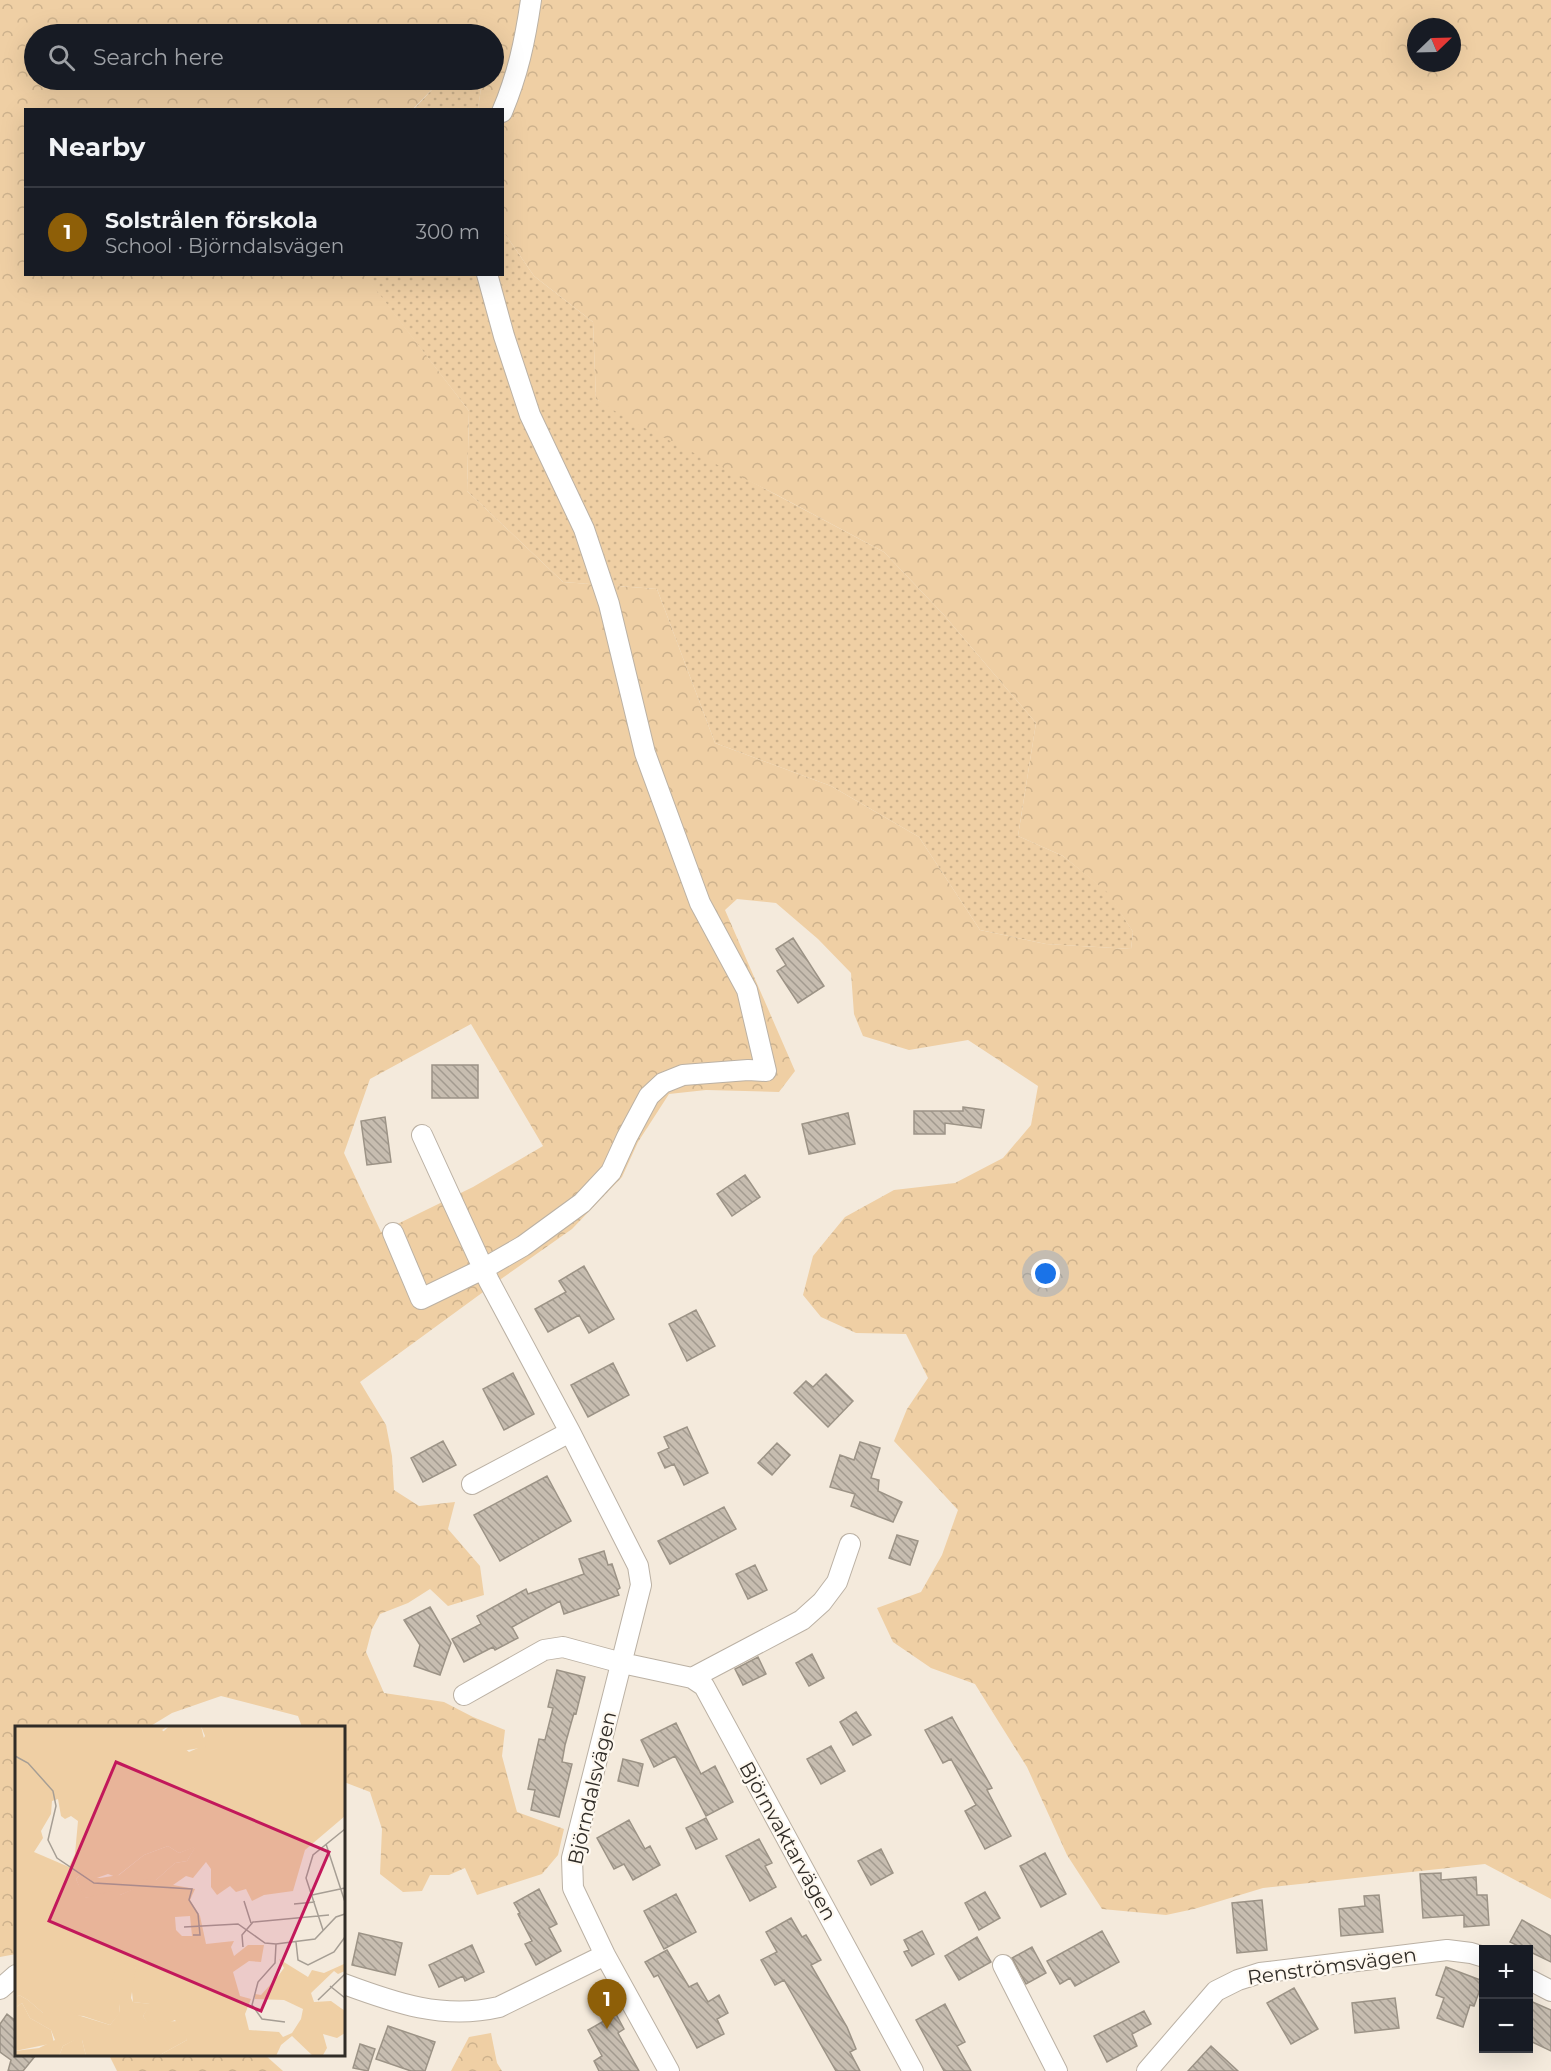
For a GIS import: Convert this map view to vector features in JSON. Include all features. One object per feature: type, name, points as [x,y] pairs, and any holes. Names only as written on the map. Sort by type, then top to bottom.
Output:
[{"type":"street","points":[[504,108],[515,80],[531,0]]},
{"type":"street","points":[[393,1233],[421,1299],[483,1269],[523,1246],[582,1203],[611,1172],[649,1096],[663,1083],[683,1076],[748,1070],[766,1071],[747,990],[700,903],[645,753],[609,604],[584,529],[530,415],[488,276]]},
{"type":"street","name":"Björndalsvägen","points":[[422,1135],[483,1269],[638,1566],[641,1585],[572,1858],[573,1888],[605,1955],[669,2071]]},
{"type":"street","points":[[472,1484],[570,1432]]},
{"type":"street","points":[[464,1695],[544,1650],[563,1647],[692,1678],[802,1620],[822,1602],[837,1582],[850,1544]]},
{"type":"street","name":"Björnvaktarvägen","points":[[692,1678],[704,1686],[913,2071]]},
{"type":"street","name":"Renströmsvägen","points":[[1147,2071],[1216,1991],[1238,1980],[1260,1973],[1447,1950],[1479,1955]]},
{"type":"street","points":[[345,1984],[392,2002],[446,2012],[484,2010],[499,2007],[605,1955]]},
{"type":"street","points":[[1003,1965],[1057,2071]]},
{"type":"street","points":[[0,1989],[15,1976]]},
{"type":"street","points":[[1533,1982],[1551,1991]]},
{"type":"green space","points":[[0,0],[1551,0],[1551,1899],[1485,1864],[1263,1888],[1166,1915],[1102,1909],[1067,1855],[1027,1767],[975,1684],[931,1668],[893,1642],[877,1608],[921,1592],[942,1555],[958,1510],[894,1441],[907,1409],[928,1378],[906,1334],[856,1333],[821,1317],[803,1295],[813,1256],[845,1217],[894,1190],[955,1183],[1003,1158],[1031,1125],[1038,1086],[968,1040],[909,1050],[863,1036],[854,1014],[851,973],[818,939],[776,903],[737,899],[725,910],[795,1071],[779,1092],[706,1090],[669,1094],[638,1142],[622,1177],[572,1229],[360,1382],[386,1425],[392,1456],[394,1490],[419,1506],[455,1502],[448,1529],[480,1566],[484,1595],[448,1606],[430,1589],[408,1603],[380,1614],[372,1629],[366,1652],[384,1693],[444,1702],[505,1730],[502,1756],[517,1812],[564,1829],[558,1855],[542,1874],[477,1895],[465,1868],[449,1875],[430,1875],[422,1891],[403,1892],[380,1874],[382,1829],[370,1792],[345,1782],[345,1726],[302,1726],[298,1716],[221,1696],[172,1713],[151,1726],[15,1726],[15,1954],[0,1957]],"holes":[[[24,24],[504,24],[504,90],[481,90],[478,108],[504,108],[504,232],[534,276],[593,322],[596,399],[629,420],[884,552],[943,614],[1036,723],[1018,836],[1063,856],[1107,892],[1133,932],[1131,949],[1046,944],[980,930],[919,837],[831,786],[715,743],[657,589],[563,582],[467,491],[469,411],[366,276],[24,276],[24,108],[414,108],[431,90],[24,90]],[[471,1024],[543,1146],[473,1187],[381,1232],[344,1153],[370,1079]]]},
{"type":"green space","points":[[432,90],[481,90],[478,108],[415,108]]},
{"type":"green space","points":[[504,232],[534,276],[593,322],[596,399],[884,552],[943,614],[1036,723],[1018,836],[1063,856],[1108,892],[1133,932],[1131,949],[1046,944],[980,930],[919,837],[831,786],[715,743],[657,589],[563,582],[467,491],[469,411],[365,276],[504,276]]},
{"type":"green space","points":[[491,2033],[497,2063],[502,2071],[451,2071],[469,2037]]},
{"type":"green space","points":[[110,2056],[266,2056],[283,2071],[117,2071]]},
{"type":"building","points":[[793,938],[824,986],[798,1003],[777,971],[786,965],[776,949]]},
{"type":"building","points":[[432,1065],[478,1065],[478,1098],[432,1098]]},
{"type":"building","points":[[963,1107],[984,1110],[981,1128],[945,1123],[945,1134],[914,1134],[914,1111],[963,1111]]},
{"type":"building","points":[[848,1113],[855,1144],[809,1154],[802,1124]]},
{"type":"building","points":[[385,1117],[391,1162],[367,1165],[361,1121]]},
{"type":"building","points":[[745,1175],[760,1197],[732,1216],[717,1194]]},
{"type":"building","points":[[584,1266],[614,1319],[589,1333],[579,1315],[548,1332],[535,1309],[566,1292],[559,1281]]},
{"type":"building","points":[[696,1310],[715,1346],[687,1361],[669,1324]]},
{"type":"building","points":[[613,1363],[629,1395],[588,1417],[571,1385]]},
{"type":"building","points":[[513,1373],[534,1414],[504,1430],[483,1389]]},
{"type":"building","points":[[826,1374],[853,1401],[828,1427],[794,1393],[806,1381],[813,1387]]},
{"type":"building","points":[[687,1427],[708,1473],[684,1485],[674,1464],[665,1468],[658,1453],[669,1448],[664,1437]]},
{"type":"building","points":[[443,1441],[456,1465],[423,1482],[411,1458]]},
{"type":"building","points":[[860,1442],[880,1448],[871,1478],[879,1480],[878,1491],[902,1502],[893,1522],[851,1506],[855,1494],[830,1487],[840,1455],[854,1460]]},
{"type":"building","points":[[777,1443],[790,1455],[772,1475],[758,1463]]},
{"type":"building","points":[[547,1476],[571,1521],[500,1561],[474,1515]]},
{"type":"building","points":[[724,1507],[736,1529],[670,1564],[658,1541]]},
{"type":"building","points":[[897,1535],[918,1541],[910,1565],[889,1558]]},
{"type":"building","points":[[604,1551],[608,1565],[612,1564],[620,1588],[617,1590],[619,1595],[564,1614],[560,1601],[512,1627],[518,1638],[495,1650],[493,1647],[464,1662],[452,1639],[481,1624],[477,1616],[526,1589],[528,1594],[584,1574],[579,1559]]},
{"type":"building","points":[[755,1565],[767,1590],[748,1599],[736,1574]]},
{"type":"building","points":[[430,1607],[451,1643],[440,1675],[414,1666],[420,1645],[404,1620]]},
{"type":"building","points":[[812,1654],[824,1678],[809,1686],[796,1663]]},
{"type":"building","points":[[758,1657],[766,1674],[743,1685],[735,1669]]},
{"type":"building","points":[[557,1670],[585,1677],[576,1714],[574,1713],[565,1745],[562,1762],[572,1764],[559,1817],[531,1810],[535,1790],[528,1789],[539,1739],[545,1740],[553,1708],[548,1707]]},
{"type":"building","points":[[856,1712],[871,1735],[853,1745],[840,1722]]},
{"type":"building","points":[[952,1717],[992,1788],[987,1790],[1011,1836],[985,1849],[965,1811],[976,1805],[951,1759],[943,1763],[925,1730]]},
{"type":"building","points":[[676,1723],[701,1774],[715,1766],[733,1802],[706,1816],[675,1756],[654,1767],[641,1740]]},
{"type":"building","points":[[831,1746],[845,1771],[821,1784],[807,1759]]},
{"type":"building","points":[[623,1759],[643,1764],[638,1786],[618,1781]]},
{"type":"building","points":[[706,1818],[717,1839],[696,1849],[686,1828]]},
{"type":"building","points":[[629,1820],[645,1849],[650,1846],[660,1865],[633,1880],[624,1864],[614,1869],[597,1838]]},
{"type":"building","points":[[759,1839],[772,1863],[765,1866],[776,1887],[750,1901],[726,1856]]},
{"type":"building","points":[[881,1849],[893,1873],[871,1885],[858,1861]]},
{"type":"building","points":[[1045,1853],[1066,1894],[1041,1907],[1020,1866]]},
{"type":"building","points":[[1441,1873],[1441,1880],[1476,1877],[1477,1895],[1487,1895],[1489,1925],[1464,1927],[1464,1915],[1423,1918],[1420,1874]]},
{"type":"building","points":[[539,1889],[557,1924],[549,1928],[561,1951],[536,1965],[525,1944],[532,1941],[514,1903]]},
{"type":"building","points":[[985,1892],[1000,1918],[979,1930],[965,1903]]},
{"type":"building","points":[[676,1894],[696,1932],[664,1949],[644,1911]]},
{"type":"building","points":[[1379,1895],[1383,1932],[1341,1936],[1339,1909],[1365,1906],[1364,1896]]},
{"type":"building","points":[[1262,1900],[1267,1950],[1237,1953],[1232,1903]]},
{"type":"building","points":[[791,1918],[802,1937],[806,1935],[821,1960],[811,1965],[847,2027],[856,2049],[850,2052],[860,2071],[836,2071],[784,1980],[775,1985],[761,1960],[777,1952],[766,1932]]},
{"type":"building","points":[[1522,1920],[1551,1936],[1551,1962],[1533,1953],[1533,1945],[1516,1945],[1510,1942]]},
{"type":"building","points":[[922,1931],[934,1954],[912,1966],[904,1952],[909,1950],[904,1940]]},
{"type":"building","points":[[1102,1931],[1119,1962],[1075,1986],[1070,1978],[1060,1984],[1047,1961]]},
{"type":"building","points":[[359,1933],[402,1943],[395,1975],[352,1965]]},
{"type":"building","points":[[977,1937],[991,1962],[959,1980],[945,1956]]},
{"type":"building","points":[[472,1945],[484,1972],[465,1981],[463,1976],[439,1987],[429,1965]]},
{"type":"building","points":[[1032,1947],[1046,1973],[1026,1984],[1012,1958]]},
{"type":"building","points":[[667,1950],[689,1987],[697,1983],[708,2002],[719,1995],[728,2013],[717,2019],[724,2034],[697,2048],[658,1975],[654,1977],[645,1962]]},
{"type":"building","points":[[1446,1967],[1479,1979],[1479,1992],[1474,2006],[1470,2005],[1463,2027],[1437,2018],[1444,1998],[1436,1995]]},
{"type":"building","points":[[1294,1988],[1318,2029],[1291,2044],[1267,2003]]},
{"type":"building","points":[[1395,1998],[1399,2028],[1355,2033],[1352,2003]]},
{"type":"building","points":[[1533,2002],[1551,2010],[1551,2051],[1533,2042]]},
{"type":"building","points":[[945,2004],[965,2042],[957,2046],[971,2071],[944,2071],[916,2020]]},
{"type":"building","points":[[1144,2011],[1151,2024],[1132,2034],[1137,2046],[1107,2062],[1094,2036]]},
{"type":"building","points":[[7,2014],[15,2020],[15,2056],[35,2056],[23,2071],[8,2071],[11,2060],[0,2052],[0,2024]]},
{"type":"building","points":[[616,2014],[624,2029],[618,2033],[639,2071],[599,2071],[594,2061],[602,2056],[588,2030]]},
{"type":"building","points":[[388,2026],[435,2042],[425,2071],[411,2071],[376,2059]]},
{"type":"building","points":[[360,2044],[375,2049],[368,2071],[353,2068]]},
{"type":"building","points":[[1211,2046],[1238,2071],[1188,2071]]},
{"type":"place","name":"Solstrålen förskola","points":[[607,2029]]}]
